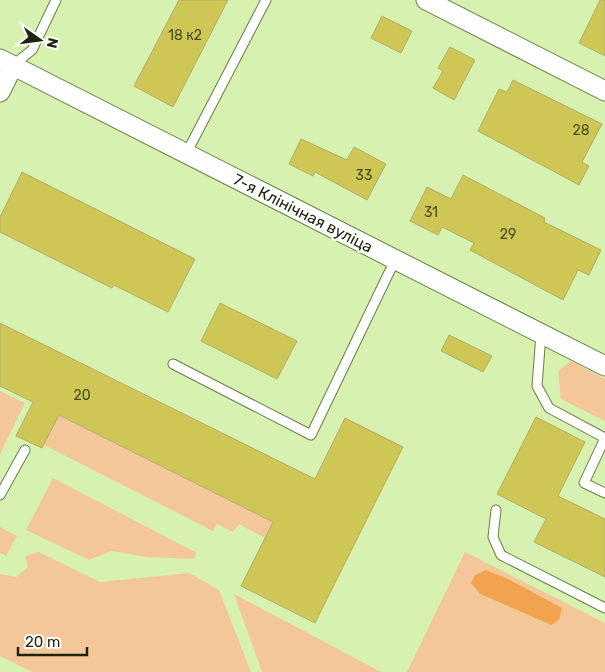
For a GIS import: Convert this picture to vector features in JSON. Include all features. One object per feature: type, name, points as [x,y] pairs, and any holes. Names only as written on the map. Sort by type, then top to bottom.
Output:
[{"type":"street","points":[[426,0],[605,91]]},
{"type":"street","points":[[0,92],[6,62]]},
{"type":"street","name":"7-я Клінічная вуліца","points":[[6,62],[605,366]]},
{"type":"lane","points":[[6,62],[32,50],[56,0]]},
{"type":"lane","points":[[186,154],[266,0]]},
{"type":"lane","points":[[173,364],[311,435],[395,260]]},
{"type":"lane","points":[[541,334],[537,386],[549,408],[605,438],[584,483],[605,493]]},
{"type":"lane","points":[[0,495],[25,450]]},
{"type":"lane","points":[[496,510],[493,537],[501,555],[605,608]]},
{"type":"shaded area","points":[[571,361],[605,379],[605,421],[561,399],[558,371]]},
{"type":"shaded area","points":[[0,391],[25,403],[0,454]]},
{"type":"shaded area","points":[[55,413],[262,516],[278,512],[265,538],[239,524],[233,532],[217,524],[213,531],[44,445],[54,425]]},
{"type":"shaded area","points":[[53,478],[197,553],[194,559],[146,557],[112,551],[89,560],[26,530]]},
{"type":"shaded area","points":[[0,527],[17,536],[6,556],[0,553]]},
{"type":"shaded area","points":[[39,552],[100,582],[189,573],[219,590],[251,672],[32,672],[0,656],[0,574],[16,577],[28,567],[25,556]]},
{"type":"shaded area","points":[[465,552],[605,623],[605,672],[407,672]],"holes":[[[480,594],[559,620],[551,625]]]},
{"type":"shaded area","points":[[486,570],[506,578],[562,608],[559,620],[551,625],[480,594],[471,583],[475,575]]},
{"type":"shaded area","points":[[234,594],[381,672],[262,672]]},
{"type":"building","points":[[179,0],[228,0],[173,107],[134,86]]},
{"type":"building","points":[[600,0],[605,0],[605,56],[579,43]]},
{"type":"building","points":[[382,16],[412,31],[401,53],[371,38]]},
{"type":"building","points":[[450,47],[475,60],[454,100],[433,88],[443,71],[438,68]]},
{"type":"building","points":[[513,80],[602,124],[582,162],[589,166],[579,185],[478,131],[499,89],[507,92]]},
{"type":"building","points":[[301,139],[347,160],[354,147],[386,164],[367,200],[315,172],[313,176],[289,164]]},
{"type":"building","points":[[22,172],[195,259],[168,312],[114,285],[112,288],[0,232],[0,217]]},
{"type":"building","points":[[463,175],[545,218],[544,222],[601,250],[589,275],[578,270],[563,300],[470,250],[474,243],[442,227],[438,235],[410,221],[427,187],[451,199]]},
{"type":"building","points":[[220,303],[297,341],[277,379],[201,341]]},
{"type":"building","points":[[0,323],[315,479],[345,418],[403,447],[315,623],[241,586],[273,522],[59,415],[42,448],[16,436],[33,402],[0,386]]},
{"type":"building","points":[[449,335],[492,356],[483,372],[441,351]]},
{"type":"building","points":[[536,417],[585,442],[558,496],[605,519],[605,577],[534,542],[546,519],[497,494]]}]
